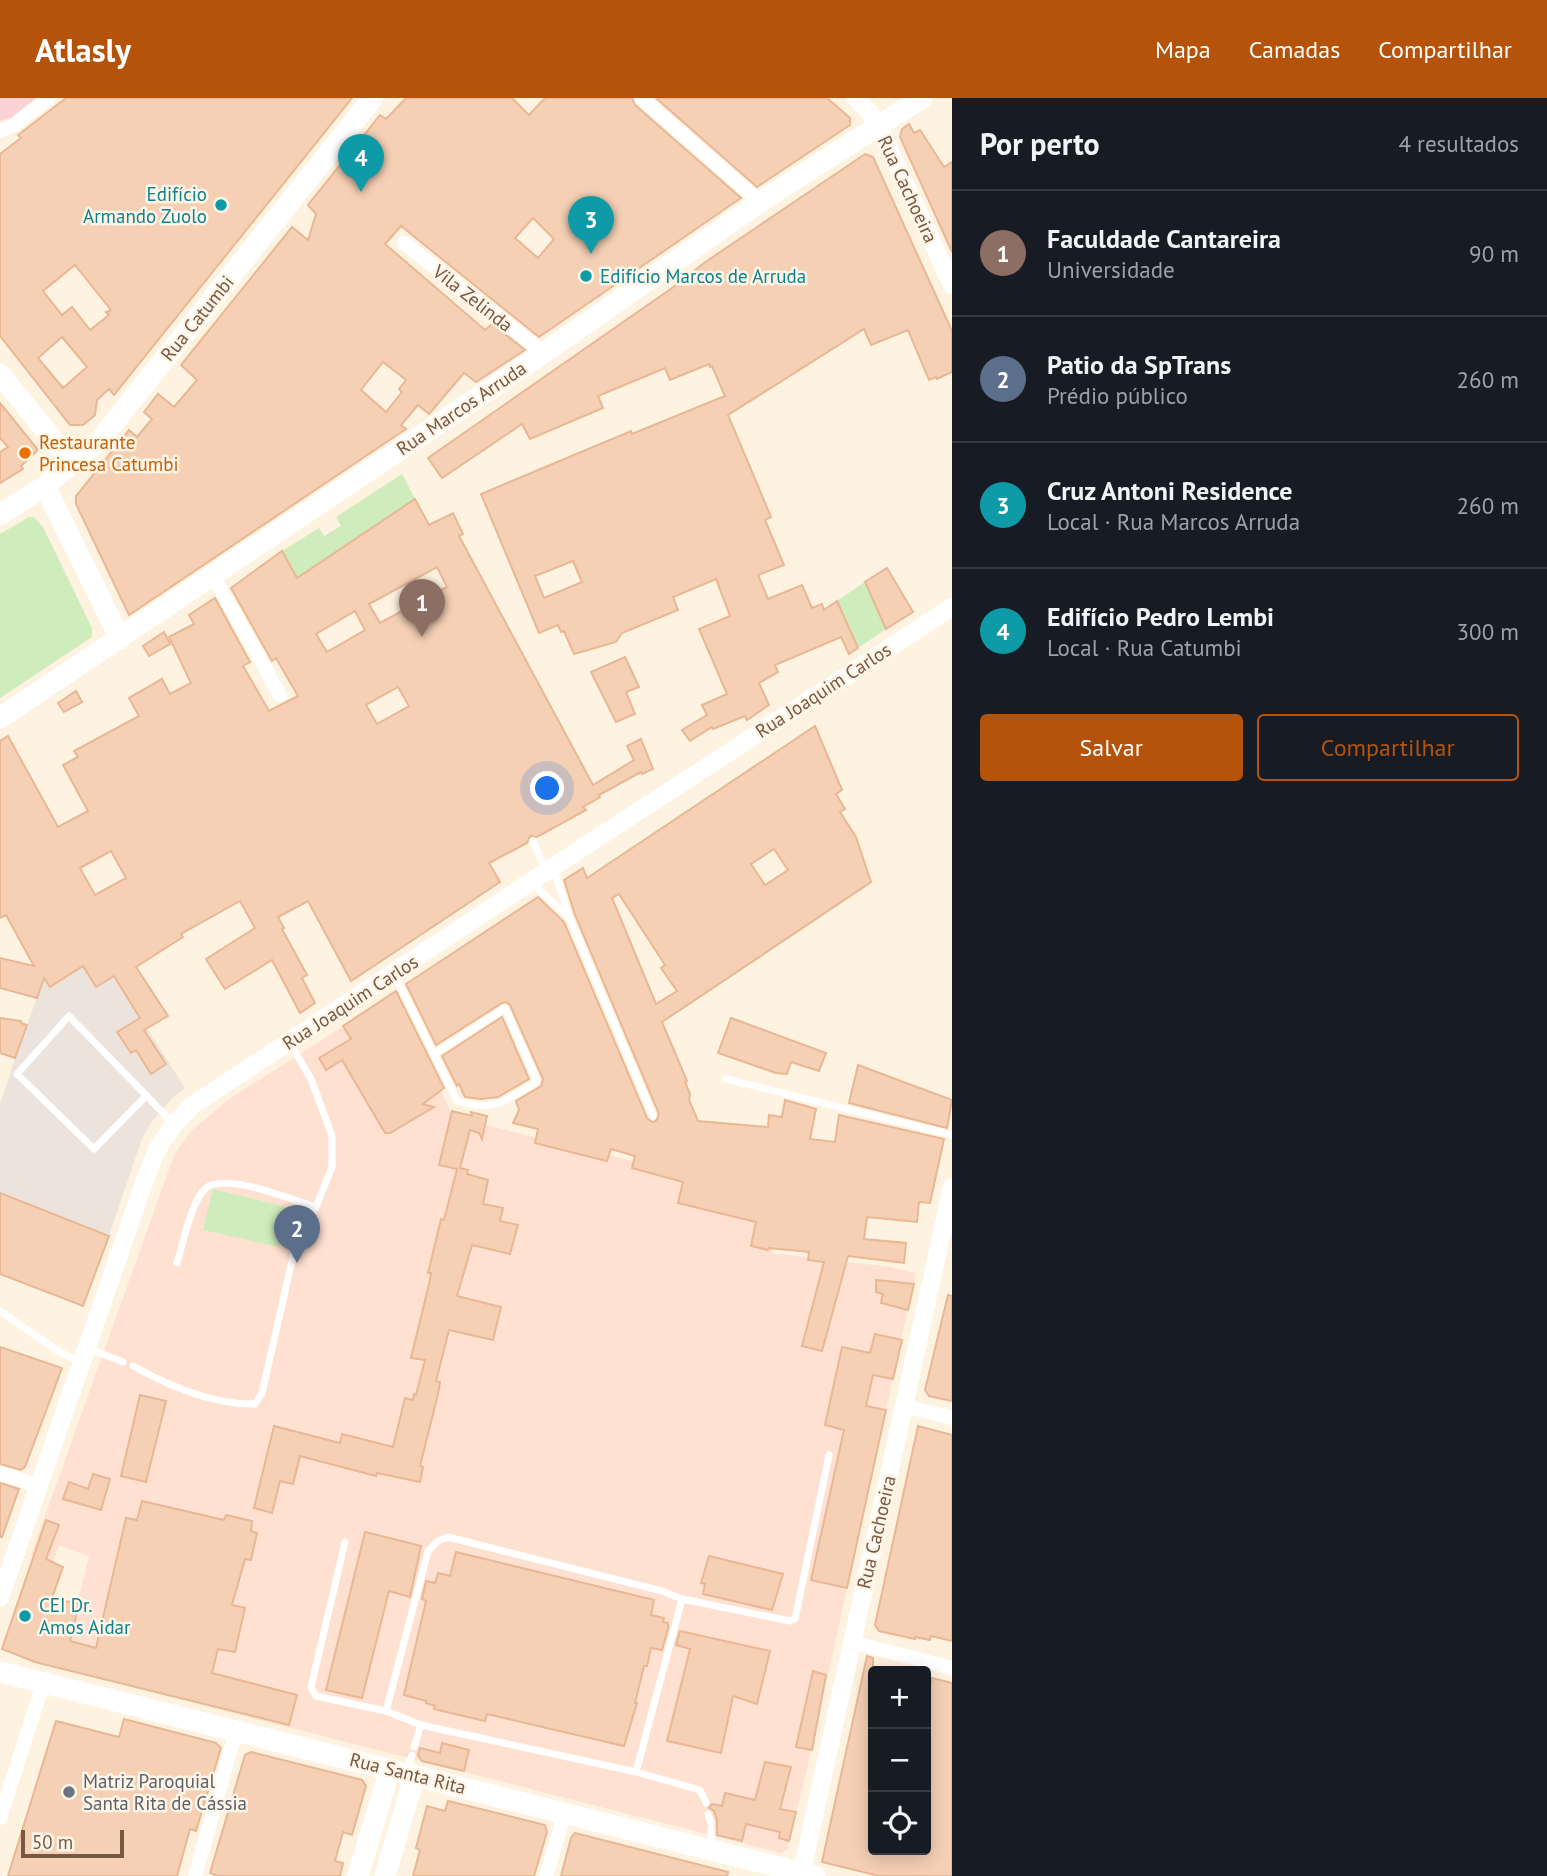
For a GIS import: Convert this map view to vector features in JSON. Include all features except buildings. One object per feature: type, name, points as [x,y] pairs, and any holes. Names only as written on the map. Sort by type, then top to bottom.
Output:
[{"type":"main road","name":"Rua Catumbi","points":[[0,515],[45,486],[100,440],[373,98]]},
{"type":"main road","name":"Rua Marcos Arruda","points":[[0,718],[544,353],[760,202],[922,98]]},
{"type":"main road","points":[[0,374],[72,463]]},
{"type":"main road","points":[[45,486],[120,639]]},
{"type":"main road","name":"Rua Santa Rita","points":[[0,1672],[236,1731],[408,1762],[565,1813],[711,1834],[806,1875]]},
{"type":"main road","points":[[358,1876],[408,1762]]},
{"type":"main road","points":[[385,1876],[408,1762]]},
{"type":"street","points":[[0,131],[14,125],[50,98]]},
{"type":"street","points":[[641,98],[760,202]]},
{"type":"street","name":"Rua Cachoeira","points":[[856,98],[879,127],[946,265],[952,285]]},
{"type":"street","name":"Vila Zelinda","points":[[404,243],[544,353]]},
{"type":"street","points":[[213,576],[280,695]]},
{"type":"street","name":"Rua Joaquim Carlos","points":[[0,1598],[145,1180],[157,1150],[174,1124],[193,1105],[952,607]]},
{"type":"street","name":"Rua Cachoeira","points":[[806,1875],[851,1642],[951,1199]]},
{"type":"street","points":[[904,1406],[952,1418]]},
{"type":"street","points":[[0,1473],[39,1486]]},
{"type":"street","points":[[851,1642],[952,1668]]},
{"type":"street","points":[[0,1818],[43,1684]]},
{"type":"street","points":[[195,1876],[236,1731]]},
{"type":"street","points":[[546,1876],[565,1813]]},
{"type":"lane","points":[[533,841],[550,869],[653,1116]]},
{"type":"lane","points":[[531,881],[569,917]]},
{"type":"lane","points":[[393,973],[458,1102],[482,1107],[492,1106],[537,1081],[505,1008],[434,1054]]},
{"type":"lane","points":[[146,1096],[94,1149],[17,1074],[69,1016],[174,1124]]},
{"type":"lane","points":[[133,1366],[183,1390],[239,1404],[255,1404],[262,1393],[296,1243],[316,1207],[332,1167],[332,1136],[311,1079],[289,1042]]},
{"type":"lane","points":[[726,1079],[952,1135]]},
{"type":"lane","points":[[177,1263],[195,1204],[206,1189],[218,1183],[236,1183],[316,1207]]},
{"type":"lane","points":[[0,1311],[61,1353],[123,1362]]},
{"type":"lane","points":[[386,1711],[428,1551],[438,1541],[448,1537],[662,1591],[682,1599],[790,1621],[795,1619],[829,1455]]},
{"type":"lane","points":[[345,1542],[311,1687],[316,1696],[386,1711],[421,1725],[636,1772],[699,1790],[706,1803]]},
{"type":"lane","points":[[636,1772],[682,1599]]},
{"type":"lane","points":[[408,1762],[421,1725]]},
{"type":"lane","points":[[708,1814],[711,1834]]},
{"type":"shaded area","points":[[0,98],[36,98],[11,118],[0,121]]},
{"type":"shaded area","points":[[90,938],[185,1088],[171,1099],[150,1124],[141,1141],[109,1236],[0,1193],[0,1104],[17,1053],[47,969]]},
{"type":"shaded area","points":[[397,992],[453,1117],[785,1198],[772,1253],[890,1267],[916,1273],[811,1752],[787,1850],[781,1853],[33,1662],[39,1631],[71,1629],[89,1556],[59,1546],[53,1562],[31,1555],[174,1155],[190,1132],[229,1099]]},
{"type":"green space","points":[[402,474],[415,499],[297,578],[282,551],[319,528],[324,536],[341,526],[336,517]]},
{"type":"green space","points":[[29,517],[34,517],[43,527],[92,628],[92,637],[0,698],[0,534]]},
{"type":"green space","points":[[865,582],[886,629],[858,648],[837,601]]},
{"type":"green space","points":[[213,1189],[290,1208],[279,1247],[203,1230]]},
{"type":"place","name":"Edifício Pedro Lembi","points":[[361,192]]},
{"type":"place","name":"Edifício Armando Zuolo","points":[[221,205]]},
{"type":"place","name":"Cruz Antoni Residence","points":[[591,254]]},
{"type":"place","name":"Edifício Marcos de Arruda","points":[[586,276]]},
{"type":"place","name":"Restaurante Princesa Catumbi","points":[[25,453]]},
{"type":"place","name":"Faculdade Cantareira","points":[[422,637]]},
{"type":"place","name":"Patio da SpTrans","points":[[297,1263]]},
{"type":"place","name":"CEI Dr. Amos Aidar","points":[[25,1616]]},
{"type":"place","name":"Matriz Paroquial Santa Rita de Cássia","points":[[69,1792]]}]
